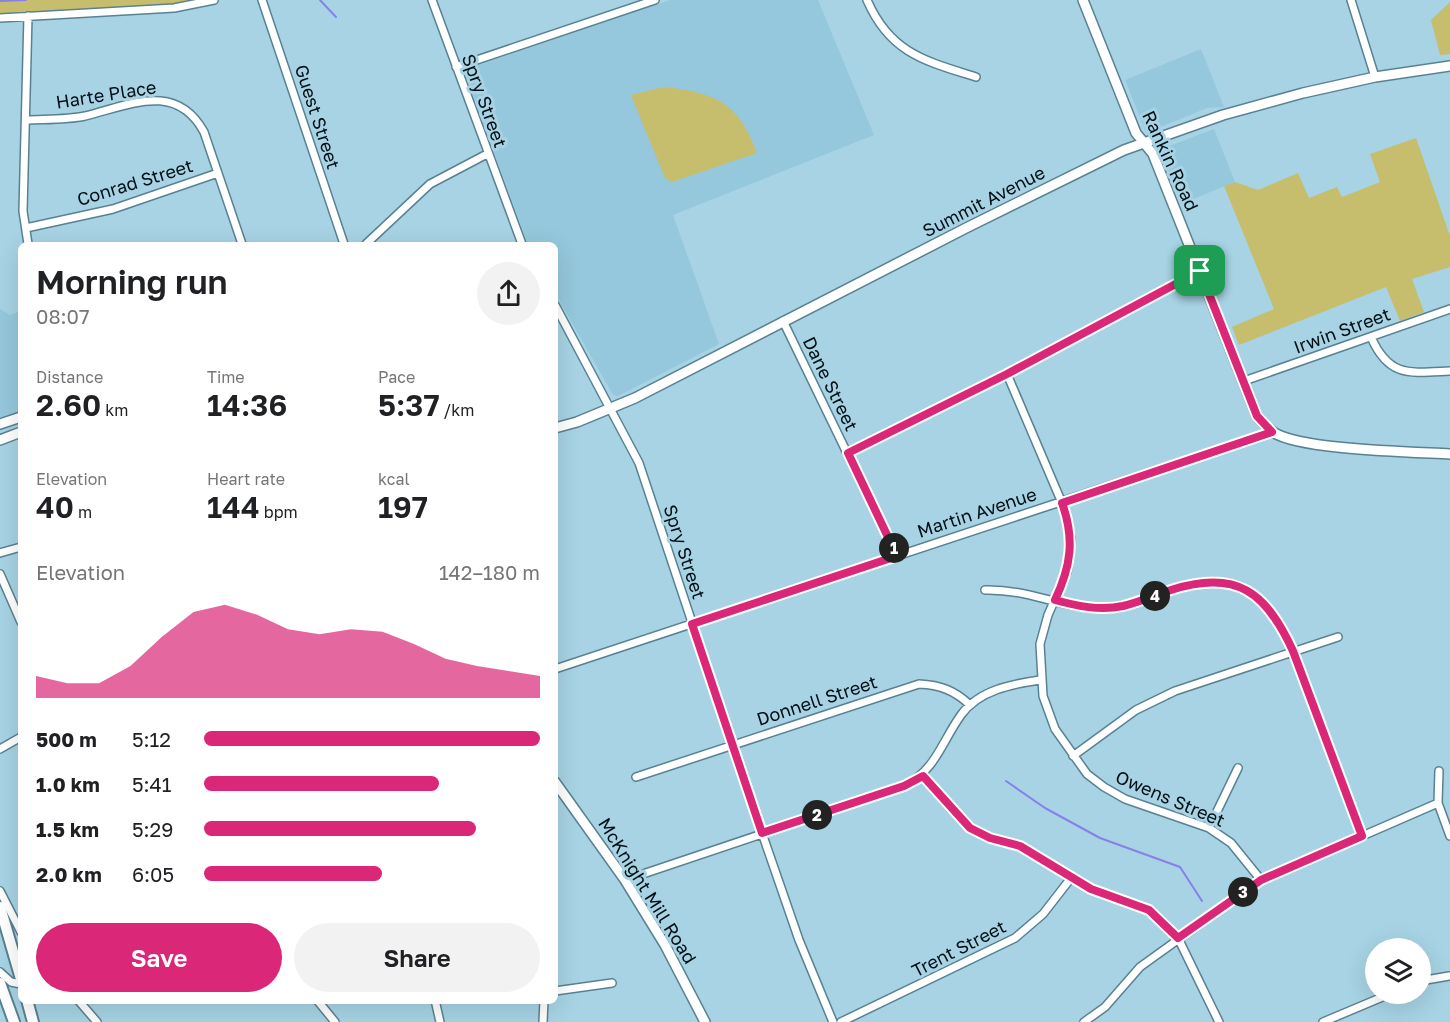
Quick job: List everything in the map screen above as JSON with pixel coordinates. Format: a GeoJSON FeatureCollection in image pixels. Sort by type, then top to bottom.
{"type":"FeatureCollection","features":[{"type":"Feature","properties":{"kind":"main road","name":"Rankin Road"},"geometry":{"type":"LineString","coordinates":[[1083,0],[1136,133],[1153,154],[1257,416],[1272,432]]}},
{"type":"Feature","properties":{"kind":"main road","name":"Summit Avenue"},"geometry":{"type":"LineString","coordinates":[[558,427],[612,409],[966,228],[1143,143],[1232,112],[1303,93],[1375,77],[1450,66]]}},
{"type":"Feature","properties":{"kind":"main road"},"geometry":{"type":"LineString","coordinates":[[0,424],[18,418]]}},
{"type":"Feature","properties":{"kind":"main road"},"geometry":{"type":"LineString","coordinates":[[1272,432],[1301,441],[1390,451],[1450,454]]}},
{"type":"Feature","properties":{"kind":"main road"},"geometry":{"type":"LineString","coordinates":[[0,440],[18,433]]}},
{"type":"Feature","properties":{"kind":"main road","name":"McKnight Mill Road"},"geometry":{"type":"LineString","coordinates":[[558,786],[625,880],[665,945],[705,1022]]}},
{"type":"Feature","properties":{"kind":"main road"},"geometry":{"type":"LineString","coordinates":[[0,907],[18,969]]}},
{"type":"Feature","properties":{"kind":"main road"},"geometry":{"type":"LineString","coordinates":[[0,983],[14,1022]]}},
{"type":"Feature","properties":{"kind":"main road"},"geometry":{"type":"LineString","coordinates":[[28,1004],[33,1022]]}},
{"type":"Feature","properties":{"kind":"street"},"geometry":{"type":"LineString","coordinates":[[0,18],[174,8],[214,0]]}},
{"type":"Feature","properties":{"kind":"street","name":"Guest Street"},"geometry":{"type":"LineString","coordinates":[[262,0],[343,242]]}},
{"type":"Feature","properties":{"kind":"street","name":"Spry Street"},"geometry":{"type":"LineString","coordinates":[[432,0],[521,242]]}},
{"type":"Feature","properties":{"kind":"street"},"geometry":{"type":"LineString","coordinates":[[456,68],[655,0]]}},
{"type":"Feature","properties":{"kind":"street"},"geometry":{"type":"LineString","coordinates":[[867,0],[874,16],[888,36],[904,50],[933,64],[976,77]]}},
{"type":"Feature","properties":{"kind":"street"},"geometry":{"type":"LineString","coordinates":[[1351,0],[1375,77]]}},
{"type":"Feature","properties":{"kind":"street"},"geometry":{"type":"LineString","coordinates":[[28,16],[23,211],[28,242]]}},
{"type":"Feature","properties":{"kind":"street","name":"Harte Place"},"geometry":{"type":"LineString","coordinates":[[26,120],[66,119],[146,101],[168,101],[187,109],[196,118],[241,242]]}},
{"type":"Feature","properties":{"kind":"street"},"geometry":{"type":"LineString","coordinates":[[368,242],[430,184],[487,154]]}},
{"type":"Feature","properties":{"kind":"street","name":"Conrad Street"},"geometry":{"type":"LineString","coordinates":[[26,228],[113,209],[218,173]]}},
{"type":"Feature","properties":{"kind":"street"},"geometry":{"type":"LineString","coordinates":[[848,453],[1007,374],[1200,271]]}},
{"type":"Feature","properties":{"kind":"street","name":"Irwin Street"},"geometry":{"type":"LineString","coordinates":[[1244,381],[1450,309]]}},
{"type":"Feature","properties":{"kind":"street","name":"Spry Street"},"geometry":{"type":"LineString","coordinates":[[558,310],[639,463],[762,833],[800,940],[833,1022]]}},
{"type":"Feature","properties":{"kind":"street","name":"Dane Street"},"geometry":{"type":"LineString","coordinates":[[783,321],[897,556]]}},
{"type":"Feature","properties":{"kind":"street"},"geometry":{"type":"LineString","coordinates":[[1371,337],[1378,354],[1395,368],[1407,373],[1450,371]]}},
{"type":"Feature","properties":{"kind":"street","name":"Owens Street"},"geometry":{"type":"LineString","coordinates":[[1007,374],[1069,523],[1071,555],[1067,572],[1040,644],[1040,680],[1043,696],[1055,729],[1087,774],[1125,799],[1209,828],[1231,843],[1261,880]]}},
{"type":"Feature","properties":{"kind":"street","name":"Martin Avenue"},"geometry":{"type":"LineString","coordinates":[[558,668],[1272,432]]}},
{"type":"Feature","properties":{"kind":"street"},"geometry":{"type":"LineString","coordinates":[[0,554],[18,548]]}},
{"type":"Feature","properties":{"kind":"street"},"geometry":{"type":"LineString","coordinates":[[0,574],[18,615]]}},
{"type":"Feature","properties":{"kind":"street"},"geometry":{"type":"LineString","coordinates":[[985,590],[1019,591],[1080,607],[1122,606],[1193,584],[1230,582],[1261,598],[1281,626],[1293,651],[1362,836]]}},
{"type":"Feature","properties":{"kind":"street"},"geometry":{"type":"LineString","coordinates":[[1073,756],[1155,700],[1338,637]]}},
{"type":"Feature","properties":{"kind":"street"},"geometry":{"type":"LineString","coordinates":[[625,880],[904,786],[923,776],[970,705],[992,691],[1012,684],[1040,680]]}},
{"type":"Feature","properties":{"kind":"street","name":"Donnell Street"},"geometry":{"type":"LineString","coordinates":[[636,777],[919,684],[937,685],[958,694],[970,705]]}},
{"type":"Feature","properties":{"kind":"street"},"geometry":{"type":"LineString","coordinates":[[0,749],[18,739]]}},
{"type":"Feature","properties":{"kind":"street"},"geometry":{"type":"LineString","coordinates":[[1209,828],[1238,768]]}},
{"type":"Feature","properties":{"kind":"street"},"geometry":{"type":"LineString","coordinates":[[1439,771],[1438,803],[1450,836]]}},
{"type":"Feature","properties":{"kind":"street"},"geometry":{"type":"LineString","coordinates":[[923,776],[970,828],[990,838],[1020,846],[1091,889],[1149,910],[1178,938],[1219,1022]]}},
{"type":"Feature","properties":{"kind":"street"},"geometry":{"type":"LineString","coordinates":[[1084,1022],[1105,1007],[1140,967],[1261,880],[1438,803]]}},
{"type":"Feature","properties":{"kind":"street","name":"Trent Street"},"geometry":{"type":"LineString","coordinates":[[841,1022],[998,949],[1043,914],[1071,878]]}},
{"type":"Feature","properties":{"kind":"street"},"geometry":{"type":"LineString","coordinates":[[0,891],[18,926]]}},
{"type":"Feature","properties":{"kind":"street"},"geometry":{"type":"LineString","coordinates":[[0,972],[11,982],[18,983]]}},
{"type":"Feature","properties":{"kind":"street"},"geometry":{"type":"LineString","coordinates":[[1431,979],[1449,976]]}},
{"type":"Feature","properties":{"kind":"street"},"geometry":{"type":"LineString","coordinates":[[558,991],[612,983]]}},
{"type":"Feature","properties":{"kind":"street"},"geometry":{"type":"LineString","coordinates":[[81,1004],[97,1022]]}},
{"type":"Feature","properties":{"kind":"street"},"geometry":{"type":"LineString","coordinates":[[320,1004],[335,1022]]}},
{"type":"Feature","properties":{"kind":"street"},"geometry":{"type":"LineString","coordinates":[[436,1004],[440,1022]]}},
{"type":"Feature","properties":{"kind":"street"},"geometry":{"type":"LineString","coordinates":[[543,1022],[544,1004]]}},
{"type":"Feature","properties":{"kind":"street"},"geometry":{"type":"LineString","coordinates":[[1323,1022],[1366,1004]]}},
{"type":"Feature","properties":{"kind":"shaded area"},"geometry":{"type":"Polygon","coordinates":[[[0,0],[197,0],[167,5],[0,14],[0,0]]]}},
{"type":"Feature","properties":{"kind":"shaded area"},"geometry":{"type":"Polygon","coordinates":[[[670,0],[818,0],[874,135],[673,215],[719,344],[618,396],[613,395],[558,298],[558,242],[527,242],[465,74],[467,69],[670,0]]]}},
{"type":"Feature","properties":{"kind":"shaded area"},"geometry":{"type":"Polygon","coordinates":[[[1450,2],[1450,54],[1440,55],[1431,20],[1450,2]]]}},
{"type":"Feature","properties":{"kind":"shaded area"},"geometry":{"type":"Polygon","coordinates":[[[1201,49],[1224,107],[1207,108],[1151,131],[1145,130],[1125,80],[1201,49]]]}},
{"type":"Feature","properties":{"kind":"shaded area"},"geometry":{"type":"Polygon","coordinates":[[[663,87],[697,92],[722,103],[742,122],[757,153],[672,182],[665,178],[631,95],[663,87]]]}},
{"type":"Feature","properties":{"kind":"shaded area"},"geometry":{"type":"Polygon","coordinates":[[[1214,129],[1235,182],[1181,204],[1162,157],[1164,148],[1214,129]]]}},
{"type":"Feature","properties":{"kind":"shaded area"},"geometry":{"type":"Polygon","coordinates":[[[1416,138],[1450,236],[1450,267],[1412,279],[1424,312],[1400,321],[1386,287],[1239,345],[1232,327],[1274,309],[1224,186],[1235,182],[1258,190],[1298,173],[1309,198],[1337,187],[1342,197],[1380,182],[1370,154],[1416,138]]]}},
{"type":"Feature","properties":{"kind":"shaded area"},"geometry":{"type":"Polygon","coordinates":[[[0,309],[10,315],[18,312],[18,412],[0,418],[0,309]]]}},
{"type":"Feature","properties":{"kind":"waterway"},"geometry":{"type":"LineString","coordinates":[[0,1],[26,0]]}},
{"type":"Feature","properties":{"kind":"waterway"},"geometry":{"type":"LineString","coordinates":[[320,0],[336,17]]}},
{"type":"Feature","properties":{"kind":"waterway"},"geometry":{"type":"LineString","coordinates":[[1006,781],[1045,808],[1100,838],[1180,867],[1202,901]]}},
{"type":"Feature","properties":{"kind":"route"},"geometry":{"type":"LineString","coordinates":[[1200,271],[1257,416],[1272,432],[1062,503],[1069,523],[1071,555],[1067,572],[1055,600],[1080,607],[1122,606],[1193,584],[1209,582],[1230,582],[1261,598],[1281,626],[1293,651],[1362,836],[1261,880],[1178,938],[1149,910],[1112,894],[1091,889],[1020,846],[990,838],[970,828],[954,813],[923,776],[904,786],[762,833],[692,624],[897,556],[848,453],[1007,374],[1200,271]]}}]}
